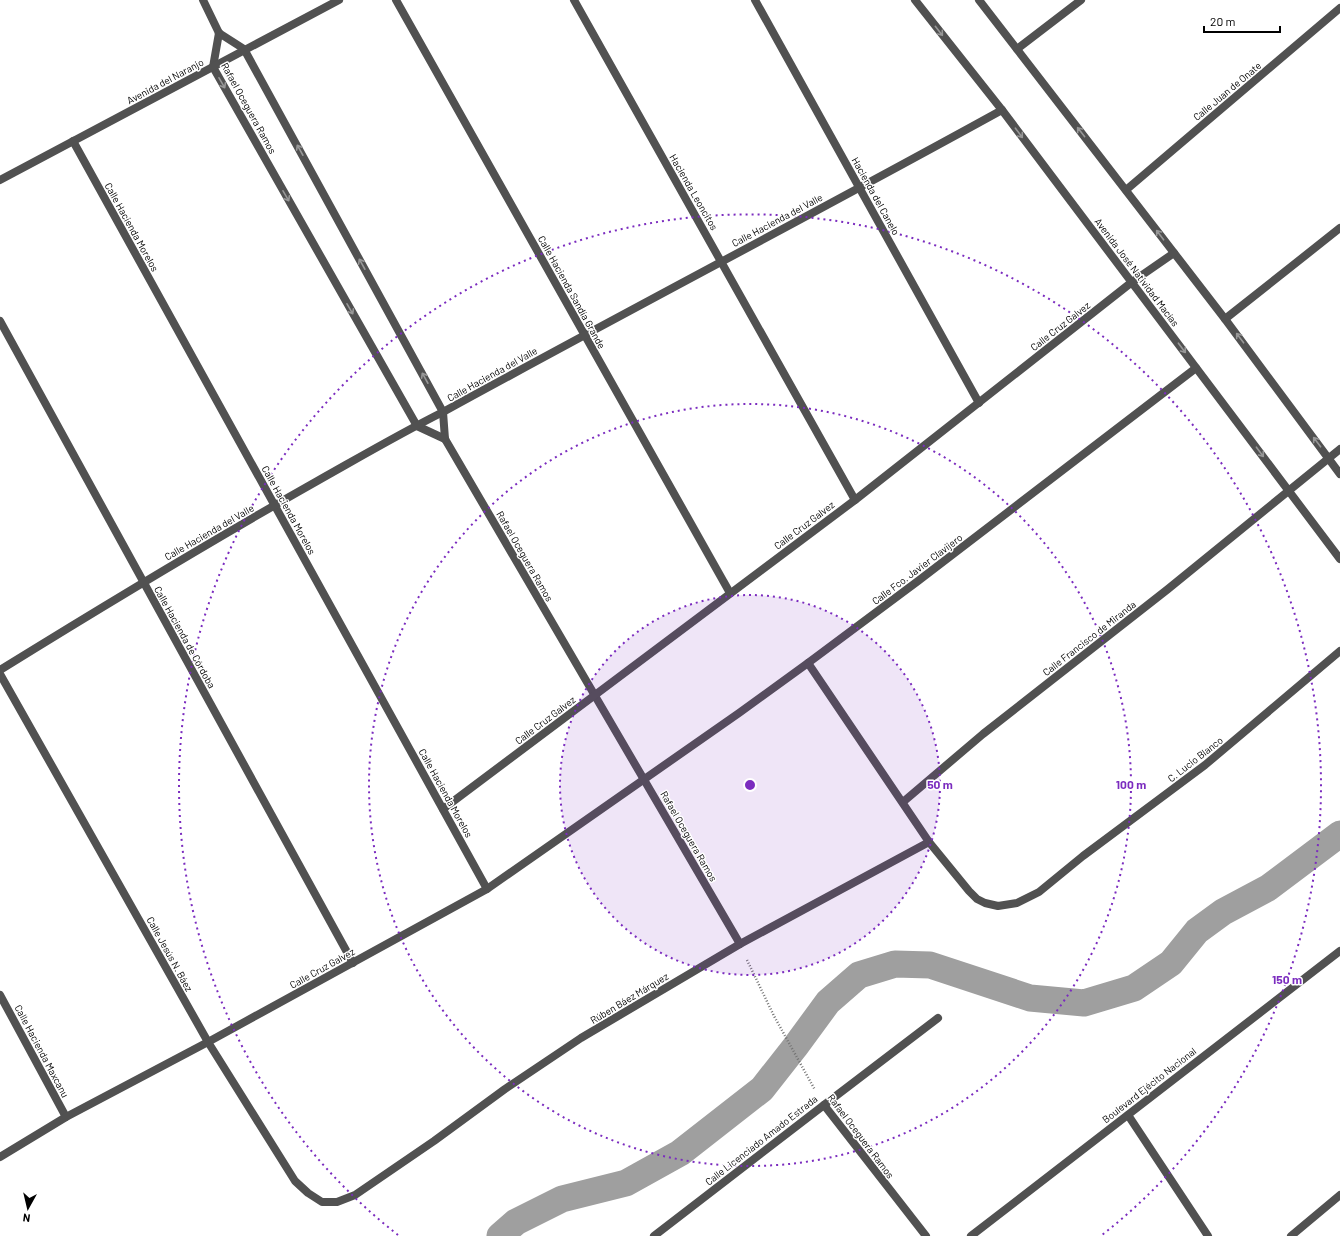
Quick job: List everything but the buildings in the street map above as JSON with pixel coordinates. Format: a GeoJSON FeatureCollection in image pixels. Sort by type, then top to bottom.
{"type":"FeatureCollection","features":[{"type":"Feature","properties":{"kind":"street"},"geometry":{"type":"LineString","coordinates":[[203,0],[219,33]]}},
{"type":"Feature","properties":{"kind":"street","name":"Avenida del Naranjo"},"geometry":{"type":"LineString","coordinates":[[0,180],[339,0]]}},
{"type":"Feature","properties":{"kind":"street","name":"Calle Hacienda Sandía Grande"},"geometry":{"type":"LineString","coordinates":[[396,0],[730,593]]}},
{"type":"Feature","properties":{"kind":"street","name":"Hacienda Leoncitos"},"geometry":{"type":"LineString","coordinates":[[574,0],[855,500]]}},
{"type":"Feature","properties":{"kind":"street","name":"Hacienda del Canelo"},"geometry":{"type":"LineString","coordinates":[[755,0],[979,403]]}},
{"type":"Feature","properties":{"kind":"street","name":"Avenida José Natividad Macías"},"geometry":{"type":"LineString","coordinates":[[915,0],[1002,110],[1340,559]]}},
{"type":"Feature","properties":{"kind":"street"},"geometry":{"type":"LineString","coordinates":[[979,0],[1174,252],[1340,474]]}},
{"type":"Feature","properties":{"kind":"street"},"geometry":{"type":"LineString","coordinates":[[1017,49],[1081,0]]}},
{"type":"Feature","properties":{"kind":"street","name":"Calle Juan de Onate"},"geometry":{"type":"LineString","coordinates":[[1126,190],[1340,8]]}},
{"type":"Feature","properties":{"kind":"street","name":"Rafael Oceguera Ramos"},"geometry":{"type":"LineString","coordinates":[[417,426],[213,67],[219,33],[244,50],[443,412],[445,439],[740,944]]}},
{"type":"Feature","properties":{"kind":"street","name":"Calle Hacienda del Valle"},"geometry":{"type":"LineString","coordinates":[[0,670],[143,582],[275,505],[417,426],[1002,110]]}},
{"type":"Feature","properties":{"kind":"street","name":"Calle Hacienda Morelos"},"geometry":{"type":"LineString","coordinates":[[73,141],[487,889]]}},
{"type":"Feature","properties":{"kind":"street"},"geometry":{"type":"LineString","coordinates":[[1225,319],[1340,228]]}},
{"type":"Feature","properties":{"kind":"street","name":"Calle Cruz Galvez"},"geometry":{"type":"LineString","coordinates":[[443,809],[855,500],[1132,282],[1174,252]]}},
{"type":"Feature","properties":{"kind":"street","name":"Calle Hacienda de Córdoba"},"geometry":{"type":"LineString","coordinates":[[0,321],[353,963]]}},
{"type":"Feature","properties":{"kind":"street","name":"Calle Fco. Javier Clavijero"},"geometry":{"type":"LineString","coordinates":[[644,779],[808,664],[1196,368]]}},
{"type":"Feature","properties":{"kind":"street"},"geometry":{"type":"LineString","coordinates":[[417,426],[445,439]]}},
{"type":"Feature","properties":{"kind":"street"},"geometry":{"type":"LineString","coordinates":[[1329,458],[1340,449]]}},
{"type":"Feature","properties":{"kind":"street","name":"Calle Francisco de Miranda"},"geometry":{"type":"LineString","coordinates":[[903,802],[983,734],[1168,589],[1329,458]]}},
{"type":"Feature","properties":{"kind":"street","name":"C. Lucio Blanco"},"geometry":{"type":"LineString","coordinates":[[808,664],[929,842],[969,892],[984,903],[998,906],[1017,903],[1039,892],[1083,856],[1205,765],[1340,651]]}},
{"type":"Feature","properties":{"kind":"street","name":"Calle Jesús N. Báez"},"geometry":{"type":"LineString","coordinates":[[0,674],[208,1042],[295,1181],[308,1193],[322,1202],[337,1202],[355,1195]]}},
{"type":"Feature","properties":{"kind":"street","name":"Calle Cruz Galvez"},"geometry":{"type":"LineString","coordinates":[[0,1157],[66,1117],[208,1042],[487,889],[644,779]]}},
{"type":"Feature","properties":{"kind":"street","name":"Rúben Báez Márquez"},"geometry":{"type":"LineString","coordinates":[[355,1195],[434,1141],[505,1089],[582,1038],[740,944],[929,842]]}},
{"type":"Feature","properties":{"kind":"street","name":"Boulevard Ejécito Nacional"},"geometry":{"type":"LineString","coordinates":[[971,1236],[1340,951]]}},
{"type":"Feature","properties":{"kind":"street","name":"Calle Hacienda Maxcanu"},"geometry":{"type":"LineString","coordinates":[[0,995],[66,1117]]}},
{"type":"Feature","properties":{"kind":"street","name":"Calle Licenciado Amado Estrada"},"geometry":{"type":"LineString","coordinates":[[654,1236],[938,1018]]}},
{"type":"Feature","properties":{"kind":"street","name":"Rafael Oceguera Ramos"},"geometry":{"type":"LineString","coordinates":[[824,1105],[926,1236]]}},
{"type":"Feature","properties":{"kind":"street"},"geometry":{"type":"LineString","coordinates":[[1128,1115],[1208,1236]]}},
{"type":"Feature","properties":{"kind":"street"},"geometry":{"type":"LineString","coordinates":[[1291,1236],[1340,1195]]}},
{"type":"Feature","properties":{"kind":"path","name":"Rafael Oceguera Ramos"},"geometry":{"type":"LineString","coordinates":[[740,944],[774,1016],[824,1105]]}},
{"type":"Feature","properties":{"kind":"waterway"},"geometry":{"type":"LineString","coordinates":[[500,1236],[516,1222],[562,1199],[626,1183],[680,1153],[762,1089],[828,1002],[859,975],[895,964],[930,965],[1030,998],[1084,1003],[1134,988],[1171,963],[1197,931],[1223,912],[1268,888],[1340,834]]}}]}
